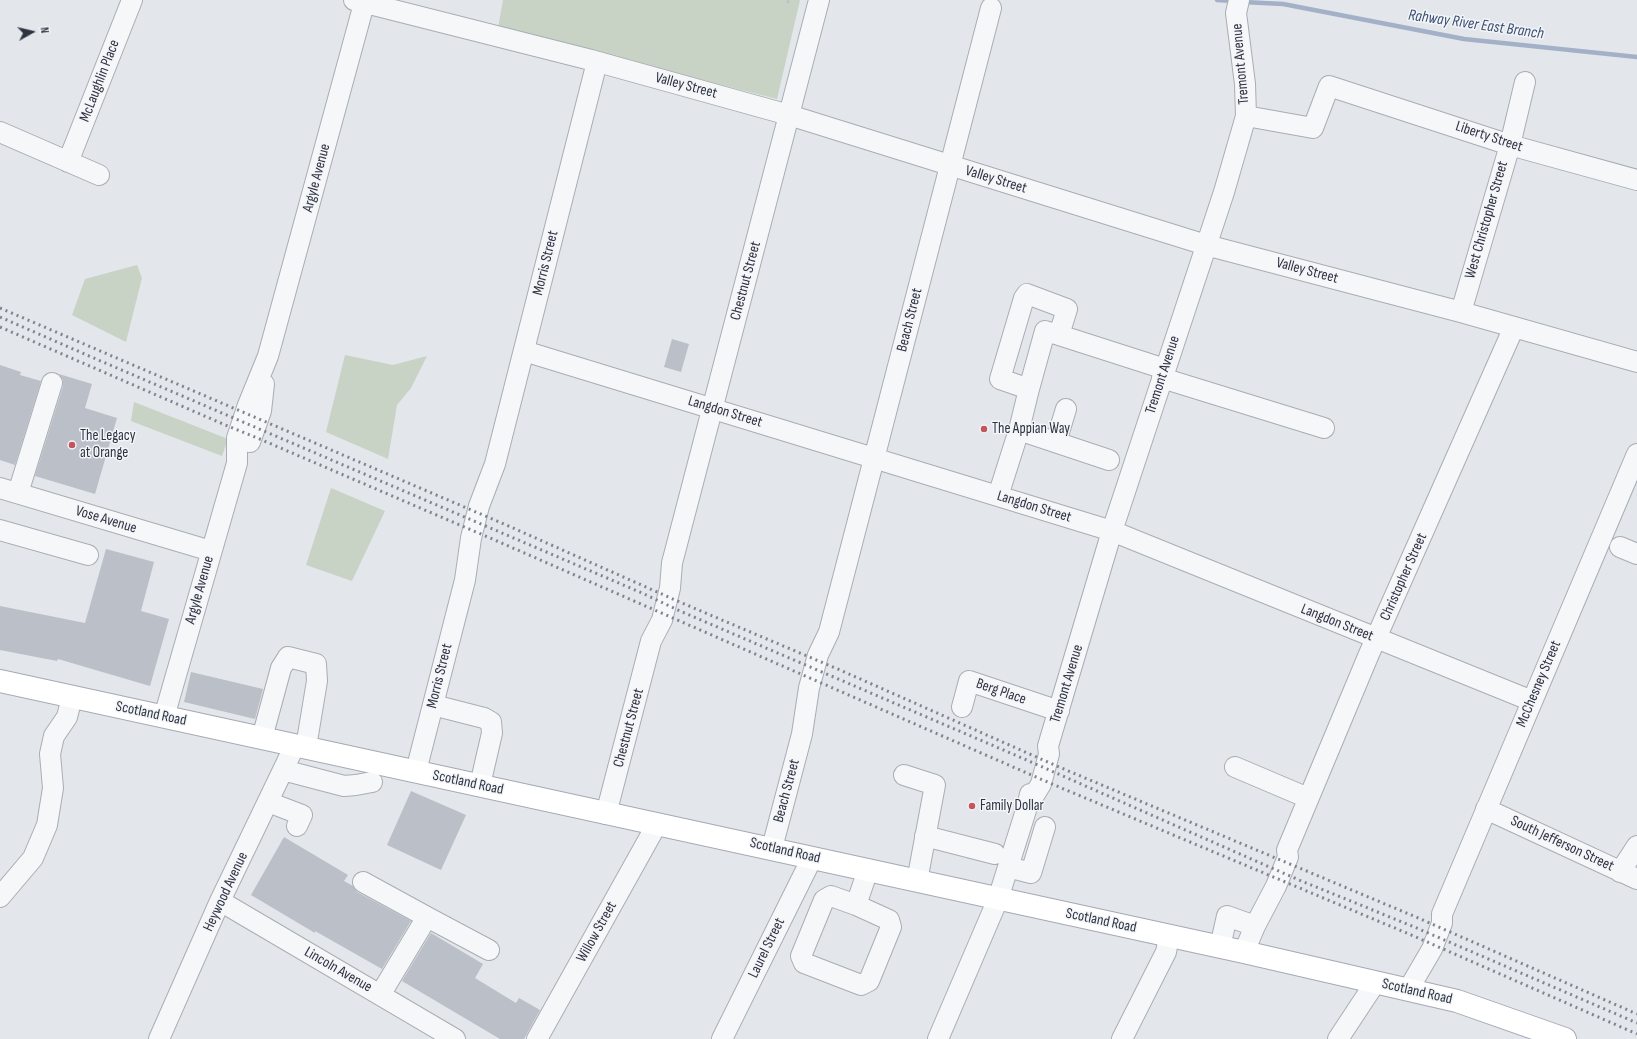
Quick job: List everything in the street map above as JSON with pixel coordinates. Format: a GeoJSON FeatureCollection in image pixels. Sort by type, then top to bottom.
{"type":"FeatureCollection","features":[{"type":"Feature","properties":{"kind":"main road","name":"Scotland Road"},"geometry":{"type":"LineString","coordinates":[[0,681],[300,746],[324,768],[374,772],[416,771],[606,814],[772,848],[1244,952],[1457,1001],[1562,1039]]}},
{"type":"Feature","properties":{"kind":"street","name":"McLaughlin Place"},"geometry":{"type":"LineString","coordinates":[[68,162],[132,0]]}},
{"type":"Feature","properties":{"kind":"street","name":"Chestnut Street"},"geometry":{"type":"LineString","coordinates":[[606,814],[651,641],[664,614],[670,588],[672,562],[819,0]]}},
{"type":"Feature","properties":{"kind":"street","name":"Valley Street"},"geometry":{"type":"LineString","coordinates":[[361,1],[597,62],[789,115],[1206,245],[1461,312],[1637,362]]}},
{"type":"Feature","properties":{"kind":"street","name":"Argyle Avenue"},"geometry":{"type":"LineString","coordinates":[[164,717],[237,462],[250,441],[261,411],[268,356],[361,1]]}},
{"type":"Feature","properties":{"kind":"street","name":"Tremont Avenue"},"geometry":{"type":"LineString","coordinates":[[938,1039],[998,899],[1002,860],[1040,784],[1049,754],[1048,746],[1112,531],[1224,192],[1246,116],[1245,84],[1238,6]]}},
{"type":"Feature","properties":{"kind":"street","name":"Beach Street"},"geometry":{"type":"LineString","coordinates":[[772,848],[802,734],[819,690],[828,658],[829,632],[991,8]]}},
{"type":"Feature","properties":{"kind":"street","name":"Morris Street"},"geometry":{"type":"LineString","coordinates":[[416,771],[465,580],[481,544],[491,509],[495,464],[597,62]]}},
{"type":"Feature","properties":{"kind":"street","name":"West Christopher Street"},"geometry":{"type":"LineString","coordinates":[[1461,312],[1510,144],[1524,82]]}},
{"type":"Feature","properties":{"kind":"street","name":"Liberty Street"},"geometry":{"type":"LineString","coordinates":[[1246,116],[1313,128],[1329,86],[1510,144],[1637,180]]}},
{"type":"Feature","properties":{"kind":"street"},"geometry":{"type":"LineString","coordinates":[[0,132],[99,176]]}},
{"type":"Feature","properties":{"kind":"street"},"geometry":{"type":"LineString","coordinates":[[1029,389],[1000,380],[1024,298],[1027,294],[1067,309],[1059,336]]}},
{"type":"Feature","properties":{"kind":"street","name":"Christopher Street"},"geometry":{"type":"LineString","coordinates":[[1244,952],[1255,926],[1276,886],[1288,857],[1287,850],[1308,798],[1376,639],[1514,327]]}},
{"type":"Feature","properties":{"kind":"street"},"geometry":{"type":"LineString","coordinates":[[998,496],[1019,430],[1045,331],[1163,374],[1324,428]]}},
{"type":"Feature","properties":{"kind":"street","name":"Langdon Street"},"geometry":{"type":"LineString","coordinates":[[524,351],[1112,531],[1532,701]]}},
{"type":"Feature","properties":{"kind":"street"},"geometry":{"type":"LineString","coordinates":[[9,491],[52,383]]}},
{"type":"Feature","properties":{"kind":"street"},"geometry":{"type":"LineString","coordinates":[[1056,442],[1066,409]]}},
{"type":"Feature","properties":{"kind":"street"},"geometry":{"type":"LineString","coordinates":[[1019,430],[1109,460]]}},
{"type":"Feature","properties":{"kind":"street","name":"McChesney Street"},"geometry":{"type":"LineString","coordinates":[[1408,990],[1432,949],[1442,923],[1442,914],[1486,809],[1532,701],[1632,479],[1637,454]]}},
{"type":"Feature","properties":{"kind":"street","name":"Vose Avenue"},"geometry":{"type":"LineString","coordinates":[[9,491],[211,552]]}},
{"type":"Feature","properties":{"kind":"street"},"geometry":{"type":"LineString","coordinates":[[0,530],[88,555]]}},
{"type":"Feature","properties":{"kind":"street","name":"Heywood Avenue"},"geometry":{"type":"LineString","coordinates":[[159,1039],[220,901],[283,770],[300,746],[317,681],[316,664],[288,657],[281,668],[262,738]]}},
{"type":"Feature","properties":{"kind":"street","name":"Berg Place"},"geometry":{"type":"LineString","coordinates":[[962,707],[969,681],[1059,712]]}},
{"type":"Feature","properties":{"kind":"street"},"geometry":{"type":"LineString","coordinates":[[0,897],[32,858],[47,825],[53,788],[50,754],[54,736],[67,717],[72,697]]}},
{"type":"Feature","properties":{"kind":"street"},"geometry":{"type":"LineString","coordinates":[[433,705],[484,718],[491,722],[492,733],[480,785]]}},
{"type":"Feature","properties":{"kind":"street"},"geometry":{"type":"LineString","coordinates":[[1236,767],[1308,798]]}},
{"type":"Feature","properties":{"kind":"street"},"geometry":{"type":"LineString","coordinates":[[283,770],[324,768],[344,786],[356,786],[374,772]]}},
{"type":"Feature","properties":{"kind":"street"},"geometry":{"type":"LineString","coordinates":[[904,775],[935,785],[917,881]]}},
{"type":"Feature","properties":{"kind":"street"},"geometry":{"type":"LineString","coordinates":[[268,802],[302,815],[297,826]]}},
{"type":"Feature","properties":{"kind":"street","name":"South Jefferson Street"},"geometry":{"type":"LineString","coordinates":[[1486,809],[1629,876]]}},
{"type":"Feature","properties":{"kind":"street","name":"Willow Street"},"geometry":{"type":"LineString","coordinates":[[537,1039],[656,824]]}},
{"type":"Feature","properties":{"kind":"street"},"geometry":{"type":"LineString","coordinates":[[925,836],[1002,860],[1031,873],[1045,827]]}},
{"type":"Feature","properties":{"kind":"street"},"geometry":{"type":"LineString","coordinates":[[1629,876],[1637,846]]}},
{"type":"Feature","properties":{"kind":"street","name":"Laurel Street"},"geometry":{"type":"LineString","coordinates":[[722,1039],[812,858]]}},
{"type":"Feature","properties":{"kind":"street"},"geometry":{"type":"LineString","coordinates":[[856,905],[868,870]]}},
{"type":"Feature","properties":{"kind":"street"},"geometry":{"type":"LineString","coordinates":[[363,882],[489,950]]}},
{"type":"Feature","properties":{"kind":"street"},"geometry":{"type":"LineString","coordinates":[[831,896],[856,905],[888,920],[891,927],[869,980],[861,985],[804,963],[801,956],[824,900],[831,896]]}},
{"type":"Feature","properties":{"kind":"street","name":"Lincoln Avenue"},"geometry":{"type":"LineString","coordinates":[[220,901],[455,1039]]}},
{"type":"Feature","properties":{"kind":"street"},"geometry":{"type":"LineString","coordinates":[[1220,947],[1227,916],[1255,926]]}},
{"type":"Feature","properties":{"kind":"street"},"geometry":{"type":"LineString","coordinates":[[380,995],[426,917]]}},
{"type":"Feature","properties":{"kind":"street"},"geometry":{"type":"LineString","coordinates":[[1122,1039],[1166,952],[1169,936]]}},
{"type":"Feature","properties":{"kind":"street"},"geometry":{"type":"LineString","coordinates":[[1338,1039],[1375,983]]}},
{"type":"Feature","properties":{"kind":"path"},"geometry":{"type":"LineString","coordinates":[[787,4],[789,0]]}},
{"type":"Feature","properties":{"kind":"green space"},"geometry":{"type":"Polygon","coordinates":[[[503,0],[800,0],[777,99],[498,28],[503,0]]]}},
{"type":"Feature","properties":{"kind":"green space"},"geometry":{"type":"Polygon","coordinates":[[[137,265],[142,278],[126,342],[72,315],[85,279],[137,265]]]}},
{"type":"Feature","properties":{"kind":"green space"},"geometry":{"type":"Polygon","coordinates":[[[345,355],[393,365],[427,356],[411,388],[397,405],[388,459],[326,432],[345,355]]]}},
{"type":"Feature","properties":{"kind":"green space"},"geometry":{"type":"Polygon","coordinates":[[[134,402],[228,439],[222,456],[131,421],[134,402]]]}},
{"type":"Feature","properties":{"kind":"green space"},"geometry":{"type":"Polygon","coordinates":[[[331,488],[385,511],[352,581],[306,565],[331,488]]]}},
{"type":"Feature","properties":{"kind":"building"},"geometry":{"type":"Polygon","coordinates":[[[672,339],[689,344],[681,372],[664,367],[672,339]]]}},
{"type":"Feature","properties":{"kind":"building"},"geometry":{"type":"Polygon","coordinates":[[[0,365],[21,372],[20,375],[41,381],[15,465],[0,460],[0,365]]]}},
{"type":"Feature","properties":{"kind":"building","name":"The Legacy at Orange"},"geometry":{"type":"Polygon","coordinates":[[[59,374],[92,384],[85,408],[117,418],[95,494],[35,476],[63,386],[63,380],[59,374]]]}},
{"type":"Feature","properties":{"kind":"building"},"geometry":{"type":"Polygon","coordinates":[[[106,549],[154,562],[141,611],[169,619],[150,686],[58,659],[57,661],[0,650],[0,606],[85,623],[106,549]]]}},
{"type":"Feature","properties":{"kind":"building"},"geometry":{"type":"Polygon","coordinates":[[[191,672],[263,689],[255,719],[184,702],[191,672]]]}},
{"type":"Feature","properties":{"kind":"building"},"geometry":{"type":"Polygon","coordinates":[[[411,791],[466,815],[441,870],[387,845],[411,791]]]}},
{"type":"Feature","properties":{"kind":"building"},"geometry":{"type":"Polygon","coordinates":[[[284,837],[348,875],[344,881],[353,886],[357,892],[411,921],[382,969],[315,931],[315,933],[251,895],[284,837]]]}},
{"type":"Feature","properties":{"kind":"building"},"geometry":{"type":"Polygon","coordinates":[[[431,933],[483,964],[475,978],[516,1003],[519,998],[540,1010],[524,1039],[500,1039],[402,981],[431,933]]]}},
{"type":"Feature","properties":{"kind":"waterway","name":"Rahway River East Branch"},"geometry":{"type":"LineString","coordinates":[[1217,0],[1234,1]]}},
{"type":"Feature","properties":{"kind":"waterway","name":"Rahway River East Branch"},"geometry":{"type":"LineString","coordinates":[[1243,2],[1283,4],[1464,39],[1637,57]]}},
{"type":"Feature","properties":{"kind":"railway"},"geometry":{"type":"LineString","coordinates":[[0,308],[504,524],[1059,767],[1416,917],[1637,1014]]}},
{"type":"Feature","properties":{"kind":"railway"},"geometry":{"type":"LineString","coordinates":[[0,317],[642,593],[680,611],[1022,758],[1299,880],[1412,926],[1637,1023]]}},
{"type":"Feature","properties":{"kind":"railway"},"geometry":{"type":"LineString","coordinates":[[0,327],[497,541],[1052,784],[1409,934],[1637,1034]]}},
{"type":"Feature","properties":{"kind":"place","name":"The Appian Way"},"geometry":{"type":"Point","coordinates":[984,429]}},
{"type":"Feature","properties":{"kind":"place","name":"The Legacy at Orange"},"geometry":{"type":"Point","coordinates":[72,445]}},
{"type":"Feature","properties":{"kind":"place","name":"Family Dollar"},"geometry":{"type":"Point","coordinates":[972,806]}}]}
